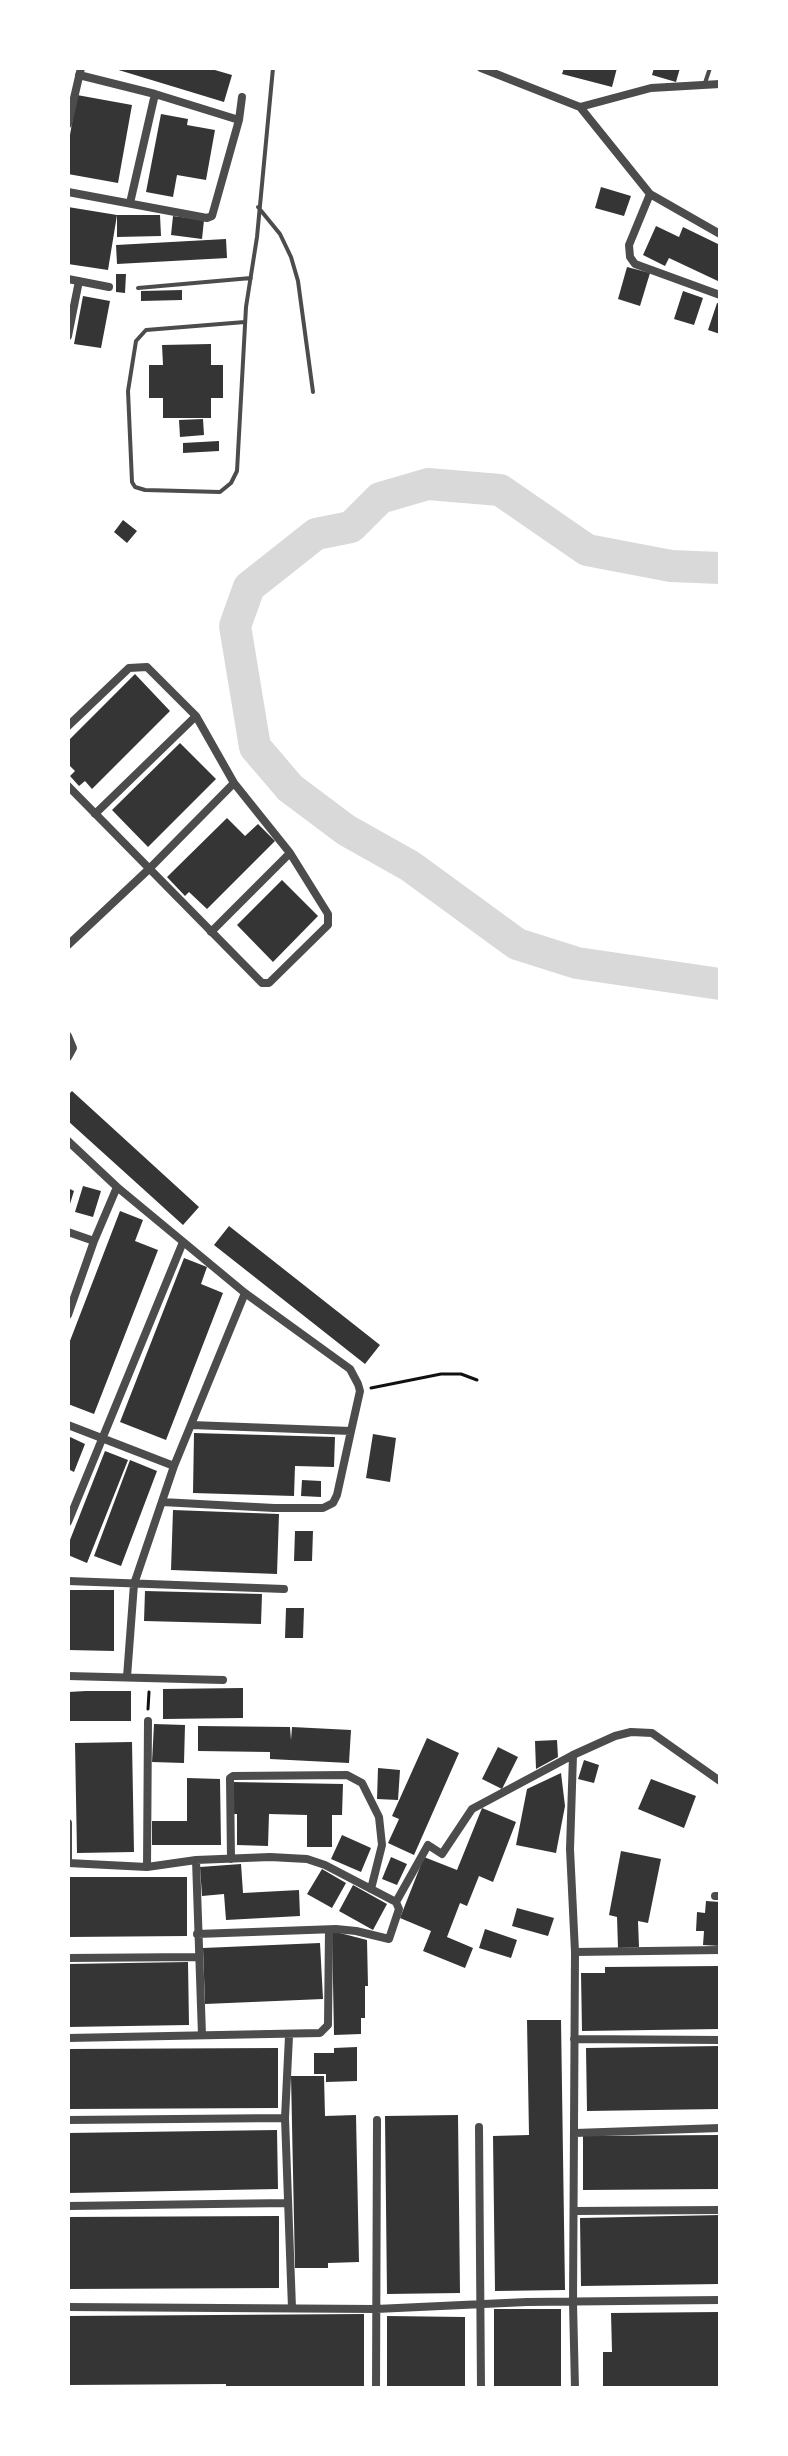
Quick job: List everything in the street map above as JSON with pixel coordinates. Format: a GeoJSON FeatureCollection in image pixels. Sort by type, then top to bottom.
{"type":"FeatureCollection","features":[{"type":"Feature","properties":{"kind":"street"},"geometry":{"type":"LineString","coordinates":[[481,68],[580,107],[650,194],[720,234]]}},
{"type":"Feature","properties":{"kind":"street"},"geometry":{"type":"LineString","coordinates":[[68,124],[70,103],[80,71],[239,120]]}},
{"type":"Feature","properties":{"kind":"street"},"geometry":{"type":"LineString","coordinates":[[580,107],[651,88],[720,84]]}},
{"type":"Feature","properties":{"kind":"street"},"geometry":{"type":"LineString","coordinates":[[130,203],[155,94]]}},
{"type":"Feature","properties":{"kind":"street"},"geometry":{"type":"LineString","coordinates":[[68,192],[207,218],[212,216],[239,120],[242,97]]}},
{"type":"Feature","properties":{"kind":"street"},"geometry":{"type":"LineString","coordinates":[[650,194],[629,245],[630,257],[635,264],[720,295]]}},
{"type":"Feature","properties":{"kind":"street"},"geometry":{"type":"LineString","coordinates":[[68,279],[109,287]]}},
{"type":"Feature","properties":{"kind":"street"},"geometry":{"type":"LineString","coordinates":[[68,336],[79,281]]}},
{"type":"Feature","properties":{"kind":"street"},"geometry":{"type":"LineString","coordinates":[[68,726],[129,668],[147,667],[196,716],[234,783],[290,853],[329,919],[328,925],[269,983],[262,983],[68,786]]}},
{"type":"Feature","properties":{"kind":"street"},"geometry":{"type":"LineString","coordinates":[[95,814],[196,716]]}},
{"type":"Feature","properties":{"kind":"street"},"geometry":{"type":"LineString","coordinates":[[68,945],[234,783]]}},
{"type":"Feature","properties":{"kind":"street"},"geometry":{"type":"LineString","coordinates":[[211,932],[290,853]]}},
{"type":"Feature","properties":{"kind":"street"},"geometry":{"type":"LineString","coordinates":[[68,1036],[73,1048],[68,1057]]}},
{"type":"Feature","properties":{"kind":"street"},"geometry":{"type":"LineString","coordinates":[[68,1141],[117,1187],[245,1293],[350,1369],[360,1391],[333,1503],[323,1508],[274,1508],[162,1502]]}},
{"type":"Feature","properties":{"kind":"street"},"geometry":{"type":"LineString","coordinates":[[68,1315],[117,1187]]}},
{"type":"Feature","properties":{"kind":"street"},"geometry":{"type":"LineString","coordinates":[[68,1232],[94,1241]]}},
{"type":"Feature","properties":{"kind":"street"},"geometry":{"type":"LineString","coordinates":[[68,1522],[183,1242]]}},
{"type":"Feature","properties":{"kind":"street"},"geometry":{"type":"LineString","coordinates":[[127,1677],[134,1584],[174,1466],[245,1293]]}},
{"type":"Feature","properties":{"kind":"street"},"geometry":{"type":"LineString","coordinates":[[68,1425],[174,1466]]}},
{"type":"Feature","properties":{"kind":"street"},"geometry":{"type":"LineString","coordinates":[[191,1425],[351,1431]]}},
{"type":"Feature","properties":{"kind":"street"},"geometry":{"type":"LineString","coordinates":[[68,1581],[284,1589]]}},
{"type":"Feature","properties":{"kind":"street"},"geometry":{"type":"LineString","coordinates":[[68,1676],[223,1680]]}},
{"type":"Feature","properties":{"kind":"street"},"geometry":{"type":"LineString","coordinates":[[147,1867],[148,1721]]}},
{"type":"Feature","properties":{"kind":"street"},"geometry":{"type":"LineString","coordinates":[[396,1902],[428,1845],[442,1854],[472,1809],[615,1736],[631,1732],[652,1733],[720,1781]]}},
{"type":"Feature","properties":{"kind":"street"},"geometry":{"type":"LineString","coordinates":[[573,1755],[570,1849],[575,1952],[575,2388]]}},
{"type":"Feature","properties":{"kind":"street"},"geometry":{"type":"LineString","coordinates":[[231,1859],[229,1780],[233,1776],[347,1775],[362,1783],[379,1817],[382,1845],[371,1889]]}},
{"type":"Feature","properties":{"kind":"street"},"geometry":{"type":"LineString","coordinates":[[68,1823],[68,1863],[147,1867],[196,1860],[307,1859],[325,1865],[396,1902],[399,1909],[389,1939],[356,1931],[329,1930],[197,1934]]}},
{"type":"Feature","properties":{"kind":"street"},"geometry":{"type":"LineString","coordinates":[[196,1860],[202,2035]]}},
{"type":"Feature","properties":{"kind":"street"},"geometry":{"type":"LineString","coordinates":[[68,2038],[320,2033],[328,2025],[329,1930]]}},
{"type":"Feature","properties":{"kind":"street"},"geometry":{"type":"LineString","coordinates":[[575,1952],[720,1950]]}},
{"type":"Feature","properties":{"kind":"street"},"geometry":{"type":"LineString","coordinates":[[68,1958],[198,1957]]}},
{"type":"Feature","properties":{"kind":"street"},"geometry":{"type":"LineString","coordinates":[[289,2036],[285,2118],[292,2308]]}},
{"type":"Feature","properties":{"kind":"street"},"geometry":{"type":"LineString","coordinates":[[574,2039],[720,2040]]}},
{"type":"Feature","properties":{"kind":"street"},"geometry":{"type":"LineString","coordinates":[[68,2120],[285,2118]]}},
{"type":"Feature","properties":{"kind":"street"},"geometry":{"type":"LineString","coordinates":[[376,2388],[377,2120]]}},
{"type":"Feature","properties":{"kind":"street"},"geometry":{"type":"LineString","coordinates":[[479,2127],[481,2388]]}},
{"type":"Feature","properties":{"kind":"street"},"geometry":{"type":"LineString","coordinates":[[575,2133],[720,2128]]}},
{"type":"Feature","properties":{"kind":"street"},"geometry":{"type":"LineString","coordinates":[[68,2206],[287,2203]]}},
{"type":"Feature","properties":{"kind":"street"},"geometry":{"type":"LineString","coordinates":[[575,2211],[720,2210]]}},
{"type":"Feature","properties":{"kind":"street"},"geometry":{"type":"LineString","coordinates":[[68,2307],[376,2309],[527,2302],[720,2300]]}},
{"type":"Feature","properties":{"kind":"lane"},"geometry":{"type":"LineString","coordinates":[[245,322],[146,330],[136,341],[128,391],[132,482],[135,487],[145,490],[220,492],[235,478],[245,322],[273,68]]}},
{"type":"Feature","properties":{"kind":"lane"},"geometry":{"type":"LineString","coordinates":[[705,83],[710,68]]}},
{"type":"Feature","properties":{"kind":"lane"},"geometry":{"type":"LineString","coordinates":[[258,207],[280,234],[295,269],[313,392]]}},
{"type":"Feature","properties":{"kind":"lane"},"geometry":{"type":"LineString","coordinates":[[138,288],[251,278]]}},
{"type":"Feature","properties":{"kind":"path"},"geometry":{"type":"LineString","coordinates":[[360,1391],[441,1374],[461,1374],[477,1380]]}},
{"type":"Feature","properties":{"kind":"path"},"geometry":{"type":"LineString","coordinates":[[148,1721],[149,1677]]}},
{"type":"Feature","properties":{"kind":"building"},"geometry":{"type":"Polygon","coordinates":[[[112,68],[208,68],[232,75],[224,102],[112,68]]]}},
{"type":"Feature","properties":{"kind":"building"},"geometry":{"type":"Polygon","coordinates":[[[564,68],[617,68],[612,87],[562,74],[564,68]]]}},
{"type":"Feature","properties":{"kind":"building"},"geometry":{"type":"Polygon","coordinates":[[[654,68],[680,68],[676,82],[652,75],[654,68]]]}},
{"type":"Feature","properties":{"kind":"building"},"geometry":{"type":"Polygon","coordinates":[[[77,95],[132,105],[118,183],[68,174],[68,146],[77,95]]]}},
{"type":"Feature","properties":{"kind":"building"},"geometry":{"type":"Polygon","coordinates":[[[161,114],[188,119],[187,125],[215,130],[206,180],[177,175],[173,197],[146,192],[161,114]]]}},
{"type":"Feature","properties":{"kind":"building"},"geometry":{"type":"Polygon","coordinates":[[[601,187],[631,196],[624,216],[595,208],[601,187]]]}},
{"type":"Feature","properties":{"kind":"building"},"geometry":{"type":"Polygon","coordinates":[[[68,207],[117,215],[108,270],[68,264],[68,207]]]}},
{"type":"Feature","properties":{"kind":"building"},"geometry":{"type":"Polygon","coordinates":[[[117,215],[160,215],[161,236],[117,237],[117,215]]]}},
{"type":"Feature","properties":{"kind":"building"},"geometry":{"type":"Polygon","coordinates":[[[173,216],[204,220],[202,239],[171,235],[173,216]]]}},
{"type":"Feature","properties":{"kind":"building"},"geometry":{"type":"Polygon","coordinates":[[[656,226],[679,237],[683,227],[720,245],[720,282],[669,258],[665,266],[643,255],[656,226]]]}},
{"type":"Feature","properties":{"kind":"building"},"geometry":{"type":"Polygon","coordinates":[[[226,239],[227,258],[117,264],[116,245],[226,239]]]}},
{"type":"Feature","properties":{"kind":"building"},"geometry":{"type":"Polygon","coordinates":[[[627,267],[650,273],[640,306],[618,299],[627,267]]]}},
{"type":"Feature","properties":{"kind":"building"},"geometry":{"type":"Polygon","coordinates":[[[116,274],[126,274],[125,293],[116,292],[116,274]]]}},
{"type":"Feature","properties":{"kind":"building"},"geometry":{"type":"Polygon","coordinates":[[[182,290],[182,300],[141,301],[141,291],[182,290]]]}},
{"type":"Feature","properties":{"kind":"building"},"geometry":{"type":"Polygon","coordinates":[[[683,291],[703,298],[694,325],[674,319],[683,291]]]}},
{"type":"Feature","properties":{"kind":"building"},"geometry":{"type":"Polygon","coordinates":[[[83,296],[110,301],[101,348],[74,344],[83,296]]]}},
{"type":"Feature","properties":{"kind":"building"},"geometry":{"type":"Polygon","coordinates":[[[717,303],[720,304],[720,334],[708,330],[717,303]]]}},
{"type":"Feature","properties":{"kind":"building"},"geometry":{"type":"Polygon","coordinates":[[[211,344],[211,365],[223,365],[223,398],[211,398],[211,418],[163,418],[163,398],[149,398],[149,365],[163,365],[162,345],[211,344]]]}},
{"type":"Feature","properties":{"kind":"building"},"geometry":{"type":"Polygon","coordinates":[[[203,419],[204,435],[180,437],[179,420],[203,419]]]}},
{"type":"Feature","properties":{"kind":"building"},"geometry":{"type":"Polygon","coordinates":[[[219,441],[219,451],[183,453],[183,443],[219,441]]]}},
{"type":"Feature","properties":{"kind":"building"},"geometry":{"type":"Polygon","coordinates":[[[123,520],[137,531],[127,543],[114,532],[123,520]]]}},
{"type":"Feature","properties":{"kind":"building"},"geometry":{"type":"Polygon","coordinates":[[[135,674],[170,711],[92,789],[85,781],[79,786],[70,776],[75,771],[68,764],[68,741],[135,674]]]}},
{"type":"Feature","properties":{"kind":"building"},"geometry":{"type":"Polygon","coordinates":[[[180,743],[216,779],[148,847],[112,810],[180,743]]]}},
{"type":"Feature","properties":{"kind":"building"},"geometry":{"type":"Polygon","coordinates":[[[227,818],[245,836],[258,824],[275,841],[207,909],[189,892],[185,896],[167,877],[227,818]]]}},
{"type":"Feature","properties":{"kind":"building"},"geometry":{"type":"Polygon","coordinates":[[[282,880],[318,916],[273,962],[237,925],[282,880]]]}},
{"type":"Feature","properties":{"kind":"building"},"geometry":{"type":"Polygon","coordinates":[[[72,1091],[199,1207],[183,1225],[68,1121],[68,1095],[72,1091]]]}},
{"type":"Feature","properties":{"kind":"building"},"geometry":{"type":"Polygon","coordinates":[[[83,1186],[101,1191],[93,1217],[75,1212],[83,1186]]]}},
{"type":"Feature","properties":{"kind":"building"},"geometry":{"type":"Polygon","coordinates":[[[68,1188],[74,1191],[69,1207],[68,1207],[68,1188]]]}},
{"type":"Feature","properties":{"kind":"building"},"geometry":{"type":"Polygon","coordinates":[[[120,1211],[143,1220],[135,1241],[158,1250],[94,1414],[68,1404],[68,1346],[120,1211]]]}},
{"type":"Feature","properties":{"kind":"building"},"geometry":{"type":"Polygon","coordinates":[[[229,1226],[380,1345],[365,1364],[214,1245],[229,1226]]]}},
{"type":"Feature","properties":{"kind":"building"},"geometry":{"type":"Polygon","coordinates":[[[184,1258],[207,1267],[201,1284],[223,1293],[166,1440],[120,1422],[184,1258]]]}},
{"type":"Feature","properties":{"kind":"building"},"geometry":{"type":"Polygon","coordinates":[[[194,1433],[335,1437],[334,1467],[295,1466],[294,1496],[193,1493],[194,1433]]]}},
{"type":"Feature","properties":{"kind":"building"},"geometry":{"type":"Polygon","coordinates":[[[373,1434],[396,1438],[390,1482],[366,1478],[373,1434]]]}},
{"type":"Feature","properties":{"kind":"building"},"geometry":{"type":"Polygon","coordinates":[[[68,1436],[85,1444],[74,1472],[68,1469],[68,1436]]]}},
{"type":"Feature","properties":{"kind":"building"},"geometry":{"type":"Polygon","coordinates":[[[105,1451],[128,1460],[87,1563],[68,1555],[68,1545],[105,1451]]]}},
{"type":"Feature","properties":{"kind":"building"},"geometry":{"type":"Polygon","coordinates":[[[130,1460],[157,1471],[121,1566],[94,1556],[130,1460]]]}},
{"type":"Feature","properties":{"kind":"building"},"geometry":{"type":"Polygon","coordinates":[[[302,1480],[321,1481],[321,1497],[301,1496],[302,1480]]]}},
{"type":"Feature","properties":{"kind":"building"},"geometry":{"type":"Polygon","coordinates":[[[173,1510],[279,1514],[277,1574],[171,1570],[173,1510]]]}},
{"type":"Feature","properties":{"kind":"building"},"geometry":{"type":"Polygon","coordinates":[[[295,1531],[313,1531],[312,1561],[294,1561],[295,1531]]]}},
{"type":"Feature","properties":{"kind":"building"},"geometry":{"type":"Polygon","coordinates":[[[68,1590],[114,1590],[114,1651],[68,1650],[68,1590]]]}},
{"type":"Feature","properties":{"kind":"building"},"geometry":{"type":"Polygon","coordinates":[[[145,1591],[262,1594],[261,1624],[144,1621],[145,1591]]]}},
{"type":"Feature","properties":{"kind":"building"},"geometry":{"type":"Polygon","coordinates":[[[286,1608],[304,1608],[303,1638],[285,1638],[286,1608]]]}},
{"type":"Feature","properties":{"kind":"building"},"geometry":{"type":"Polygon","coordinates":[[[243,1688],[243,1718],[163,1719],[163,1689],[243,1688]]]}},
{"type":"Feature","properties":{"kind":"building"},"geometry":{"type":"Polygon","coordinates":[[[131,1691],[131,1721],[68,1721],[68,1692],[131,1691]]]}},
{"type":"Feature","properties":{"kind":"building"},"geometry":{"type":"Polygon","coordinates":[[[154,1724],[185,1725],[184,1763],[152,1762],[154,1724]]]}},
{"type":"Feature","properties":{"kind":"building"},"geometry":{"type":"Polygon","coordinates":[[[198,1726],[290,1727],[291,1740],[292,1727],[351,1730],[349,1763],[270,1759],[270,1752],[198,1751],[198,1726]]]}},
{"type":"Feature","properties":{"kind":"building"},"geometry":{"type":"Polygon","coordinates":[[[427,1738],[459,1753],[414,1855],[388,1843],[399,1819],[392,1816],[427,1738]]]}},
{"type":"Feature","properties":{"kind":"building"},"geometry":{"type":"Polygon","coordinates":[[[557,1740],[558,1757],[536,1769],[535,1741],[557,1740]]]}},
{"type":"Feature","properties":{"kind":"building"},"geometry":{"type":"Polygon","coordinates":[[[132,1742],[134,1852],[77,1853],[75,1743],[132,1742]]]}},
{"type":"Feature","properties":{"kind":"building"},"geometry":{"type":"Polygon","coordinates":[[[498,1747],[518,1757],[502,1789],[482,1779],[498,1747]]]}},
{"type":"Feature","properties":{"kind":"building"},"geometry":{"type":"Polygon","coordinates":[[[584,1760],[599,1765],[594,1783],[578,1779],[584,1760]]]}},
{"type":"Feature","properties":{"kind":"building"},"geometry":{"type":"Polygon","coordinates":[[[378,1768],[400,1770],[398,1800],[377,1799],[378,1768]]]}},
{"type":"Feature","properties":{"kind":"building"},"geometry":{"type":"Polygon","coordinates":[[[561,1773],[565,1806],[556,1853],[516,1845],[527,1789],[561,1773]]]}},
{"type":"Feature","properties":{"kind":"building"},"geometry":{"type":"Polygon","coordinates":[[[187,1778],[220,1779],[221,1845],[152,1845],[152,1821],[187,1821],[187,1778]]]}},
{"type":"Feature","properties":{"kind":"building"},"geometry":{"type":"Polygon","coordinates":[[[651,1779],[696,1796],[684,1828],[638,1809],[651,1779]]]}},
{"type":"Feature","properties":{"kind":"building"},"geometry":{"type":"Polygon","coordinates":[[[232,1782],[343,1784],[342,1815],[332,1815],[332,1847],[307,1847],[307,1815],[269,1814],[268,1846],[237,1845],[237,1814],[232,1814],[232,1782]]]}},
{"type":"Feature","properties":{"kind":"building"},"geometry":{"type":"Polygon","coordinates":[[[482,1808],[516,1822],[493,1882],[479,1876],[467,1906],[460,1903],[447,1937],[473,1948],[465,1968],[423,1951],[431,1931],[400,1918],[424,1857],[457,1870],[482,1808]]]}},
{"type":"Feature","properties":{"kind":"building"},"geometry":{"type":"Polygon","coordinates":[[[342,1835],[371,1848],[361,1872],[331,1859],[342,1835]]]}},
{"type":"Feature","properties":{"kind":"building"},"geometry":{"type":"Polygon","coordinates":[[[621,1851],[661,1859],[648,1923],[638,1921],[639,1947],[618,1948],[617,1917],[609,1915],[621,1851]]]}},
{"type":"Feature","properties":{"kind":"building"},"geometry":{"type":"Polygon","coordinates":[[[391,1857],[407,1864],[397,1885],[382,1879],[391,1857]]]}},
{"type":"Feature","properties":{"kind":"building"},"geometry":{"type":"Polygon","coordinates":[[[241,1864],[243,1893],[299,1890],[300,1916],[226,1920],[224,1894],[202,1896],[200,1867],[241,1864]]]}},
{"type":"Feature","properties":{"kind":"building"},"geometry":{"type":"Polygon","coordinates":[[[322,1869],[346,1883],[332,1908],[307,1894],[322,1869]]]}},
{"type":"Feature","properties":{"kind":"building"},"geometry":{"type":"Polygon","coordinates":[[[68,1877],[187,1877],[187,1936],[68,1937],[68,1877]]]}},
{"type":"Feature","properties":{"kind":"building"},"geometry":{"type":"Polygon","coordinates":[[[353,1885],[387,1904],[373,1930],[339,1911],[353,1885]]]}},
{"type":"Feature","properties":{"kind":"building"},"geometry":{"type":"Polygon","coordinates":[[[706,1901],[720,1902],[720,1946],[703,1945],[704,1931],[696,1931],[697,1912],[705,1913],[706,1901]]]}},
{"type":"Feature","properties":{"kind":"building"},"geometry":{"type":"Polygon","coordinates":[[[517,1908],[554,1918],[548,1936],[512,1926],[517,1908]]]}},
{"type":"Feature","properties":{"kind":"building"},"geometry":{"type":"Polygon","coordinates":[[[485,1929],[517,1940],[511,1958],[479,1948],[485,1929]]]}},
{"type":"Feature","properties":{"kind":"building"},"geometry":{"type":"Polygon","coordinates":[[[332,1931],[367,1940],[368,1986],[365,1986],[365,2018],[361,2018],[361,2034],[334,2035],[332,1931]]]}},
{"type":"Feature","properties":{"kind":"building"},"geometry":{"type":"Polygon","coordinates":[[[320,1943],[323,1999],[205,2004],[203,1948],[320,1943]]]}},
{"type":"Feature","properties":{"kind":"building"},"geometry":{"type":"Polygon","coordinates":[[[188,1962],[189,2025],[68,2027],[68,1964],[188,1962]]]}},
{"type":"Feature","properties":{"kind":"building"},"geometry":{"type":"Polygon","coordinates":[[[720,1966],[720,2029],[582,2031],[581,1973],[605,1973],[605,1967],[720,1966]]]}},
{"type":"Feature","properties":{"kind":"building"},"geometry":{"type":"Polygon","coordinates":[[[527,2020],[561,2020],[565,2290],[495,2291],[493,2136],[529,2135],[527,2020]]]}},
{"type":"Feature","properties":{"kind":"building"},"geometry":{"type":"Polygon","coordinates":[[[720,2046],[720,2109],[587,2111],[586,2048],[720,2046]]]}},
{"type":"Feature","properties":{"kind":"building"},"geometry":{"type":"Polygon","coordinates":[[[357,2047],[357,2081],[326,2082],[326,2074],[314,2074],[314,2053],[334,2053],[334,2048],[357,2047]]]}},
{"type":"Feature","properties":{"kind":"building"},"geometry":{"type":"Polygon","coordinates":[[[278,2048],[278,2108],[68,2109],[68,2049],[278,2048]]]}},
{"type":"Feature","properties":{"kind":"building"},"geometry":{"type":"Polygon","coordinates":[[[291,2076],[324,2076],[325,2116],[356,2115],[359,2262],[328,2263],[328,2268],[295,2268],[291,2076]]]}},
{"type":"Feature","properties":{"kind":"building"},"geometry":{"type":"Polygon","coordinates":[[[458,2115],[460,2293],[387,2294],[385,2116],[458,2115]]]}},
{"type":"Feature","properties":{"kind":"building"},"geometry":{"type":"Polygon","coordinates":[[[277,2130],[278,2189],[68,2193],[68,2133],[277,2130]]]}},
{"type":"Feature","properties":{"kind":"building"},"geometry":{"type":"Polygon","coordinates":[[[720,2135],[720,2189],[583,2190],[583,2136],[720,2135]]]}},
{"type":"Feature","properties":{"kind":"building"},"geometry":{"type":"Polygon","coordinates":[[[720,2215],[720,2284],[581,2286],[580,2218],[720,2215]]]}},
{"type":"Feature","properties":{"kind":"building"},"geometry":{"type":"Polygon","coordinates":[[[279,2216],[279,2288],[68,2289],[68,2217],[279,2216]]]}},
{"type":"Feature","properties":{"kind":"building"},"geometry":{"type":"Polygon","coordinates":[[[494,2309],[561,2309],[561,2388],[494,2388],[494,2309]]]}},
{"type":"Feature","properties":{"kind":"building"},"geometry":{"type":"Polygon","coordinates":[[[720,2312],[720,2388],[603,2388],[603,2352],[612,2352],[611,2313],[720,2312]]]}},
{"type":"Feature","properties":{"kind":"building"},"geometry":{"type":"Polygon","coordinates":[[[364,2314],[364,2387],[68,2385],[68,2316],[364,2314]]]}},
{"type":"Feature","properties":{"kind":"building"},"geometry":{"type":"Polygon","coordinates":[[[387,2316],[465,2317],[465,2388],[387,2388],[387,2316]]]}},
{"type":"Feature","properties":{"kind":"waterway"},"geometry":{"type":"LineString","coordinates":[[720,568],[671,566],[587,550],[500,490],[428,484],[380,498],[351,527],[316,534],[249,587],[235,626],[255,747],[290,788],[346,830],[410,866],[517,944],[577,963],[720,984]]}}]}
